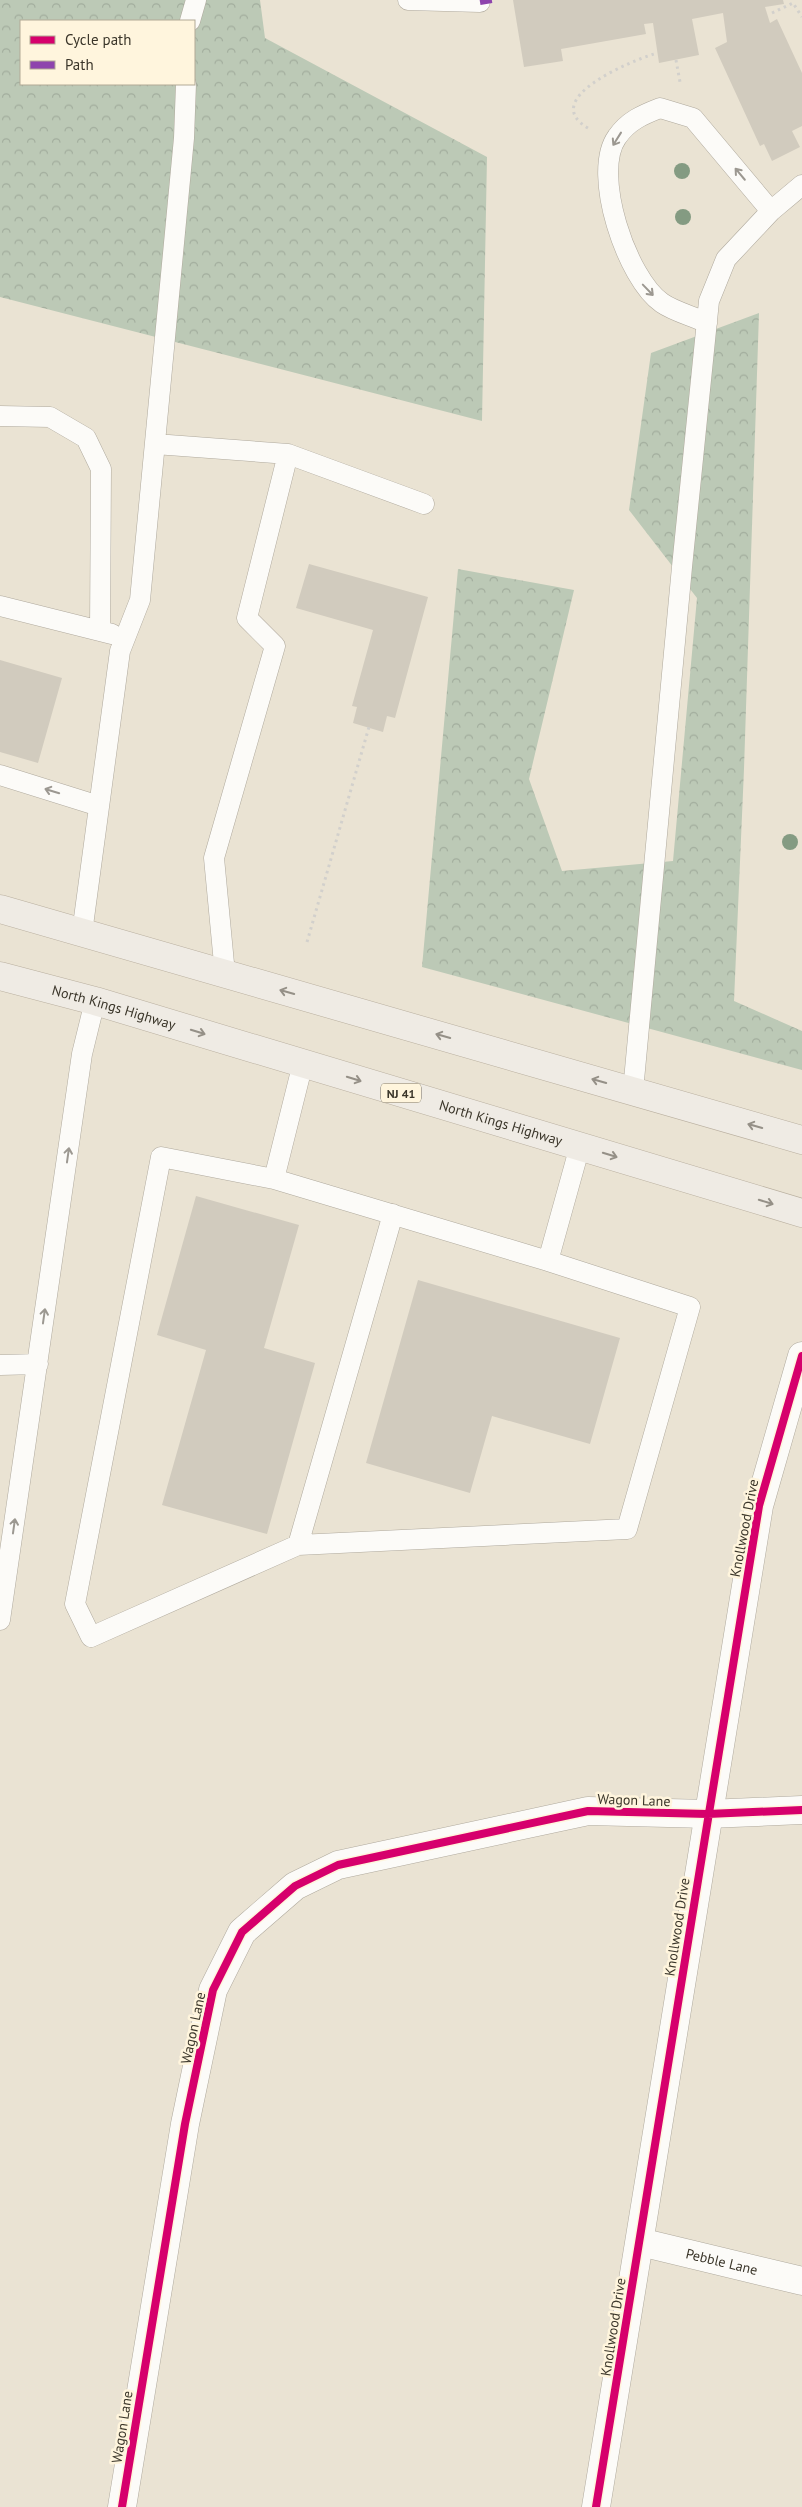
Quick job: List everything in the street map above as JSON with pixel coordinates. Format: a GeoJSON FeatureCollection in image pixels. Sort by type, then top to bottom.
{"type":"FeatureCollection","features":[{"type":"Feature","properties":{"kind":"main road"},"geometry":{"type":"LineString","coordinates":[[0,909],[802,1140]]}},
{"type":"Feature","properties":{"kind":"main road","name":"North Kings Highway"},"geometry":{"type":"LineString","coordinates":[[0,976],[95,1001],[802,1213]]}},
{"type":"Feature","properties":{"kind":"street","name":"Knollwood Drive"},"geometry":{"type":"LineString","coordinates":[[596,2507],[759,1506],[802,1356]]}},
{"type":"Feature","properties":{"kind":"street","name":"Wagon Lane"},"geometry":{"type":"LineString","coordinates":[[122,2507],[185,2124],[213,1990],[242,1932],[295,1886],[338,1865],[588,1811],[708,1814],[802,1810]]}},
{"type":"Feature","properties":{"kind":"street","name":"Pebble Lane"},"geometry":{"type":"LineString","coordinates":[[640,2242],[802,2281]]}},
{"type":"Feature","properties":{"kind":"lane"},"geometry":{"type":"LineString","coordinates":[[190,20],[196,0]]}},
{"type":"Feature","properties":{"kind":"lane"},"geometry":{"type":"LineString","coordinates":[[408,0],[480,2]]}},
{"type":"Feature","properties":{"kind":"lane"},"geometry":{"type":"LineString","coordinates":[[82,933],[120,651],[140,600],[184,138],[186,85]]}},
{"type":"Feature","properties":{"kind":"lane"},"geometry":{"type":"LineString","coordinates":[[707,323],[662,303],[644,285],[633,269],[608,195],[607,160],[616,138],[632,119],[660,108],[693,118],[771,211]]}},
{"type":"Feature","properties":{"kind":"lane"},"geometry":{"type":"LineString","coordinates":[[633,1091],[709,301],[726,258],[771,211],[802,185]]}},
{"type":"Feature","properties":{"kind":"lane"},"geometry":{"type":"LineString","coordinates":[[0,416],[50,417],[86,438],[101,468],[100,631]]}},
{"type":"Feature","properties":{"kind":"lane"},"geometry":{"type":"LineString","coordinates":[[155,444],[288,454],[424,504]]}},
{"type":"Feature","properties":{"kind":"lane"},"geometry":{"type":"LineString","coordinates":[[225,974],[214,858],[275,646],[247,618],[288,454]]}},
{"type":"Feature","properties":{"kind":"lane"},"geometry":{"type":"LineString","coordinates":[[0,606],[125,638]]}},
{"type":"Feature","properties":{"kind":"lane"},"geometry":{"type":"LineString","coordinates":[[0,775],[98,806]]}},
{"type":"Feature","properties":{"kind":"lane"},"geometry":{"type":"LineString","coordinates":[[0,1620],[4,1574],[38,1364],[82,1054],[95,1001]]}},
{"type":"Feature","properties":{"kind":"lane"},"geometry":{"type":"LineString","coordinates":[[274,1179],[303,1064]]}},
{"type":"Feature","properties":{"kind":"lane"},"geometry":{"type":"LineString","coordinates":[[548,1261],[580,1146]]}},
{"type":"Feature","properties":{"kind":"lane"},"geometry":{"type":"LineString","coordinates":[[161,1157],[274,1179],[548,1261],[690,1307],[627,1529],[298,1544],[91,1637],[75,1604],[161,1157]]}},
{"type":"Feature","properties":{"kind":"lane"},"geometry":{"type":"LineString","coordinates":[[298,1544],[393,1214]]}},
{"type":"Feature","properties":{"kind":"lane"},"geometry":{"type":"LineString","coordinates":[[0,1365],[38,1364]]}},
{"type":"Feature","properties":{"kind":"path"},"geometry":{"type":"LineString","coordinates":[[772,13],[793,3],[802,17]]}},
{"type":"Feature","properties":{"kind":"path"},"geometry":{"type":"LineString","coordinates":[[588,128],[578,122],[574,114],[575,102],[588,87],[610,71],[654,54]]}},
{"type":"Feature","properties":{"kind":"path"},"geometry":{"type":"LineString","coordinates":[[676,60],[680,82]]}},
{"type":"Feature","properties":{"kind":"path"},"geometry":{"type":"LineString","coordinates":[[307,942],[368,728]]}},
{"type":"Feature","properties":{"kind":"green space"},"geometry":{"type":"Polygon","coordinates":[[[0,0],[260,0],[265,38],[487,157],[482,421],[0,297],[0,0]]]}},
{"type":"Feature","properties":{"kind":"green space"},"geometry":{"type":"Polygon","coordinates":[[[759,313],[744,769],[734,1001],[802,1031],[802,1070],[422,967],[458,569],[574,590],[529,779],[562,871],[673,861],[697,598],[629,510],[651,353],[759,313]]]}},
{"type":"Feature","properties":{"kind":"building"},"geometry":{"type":"Polygon","coordinates":[[[513,0],[783,0],[784,4],[765,7],[770,23],[777,19],[802,73],[802,126],[792,131],[800,147],[772,161],[764,144],[760,146],[715,48],[727,42],[723,13],[692,19],[699,55],[659,63],[653,23],[644,24],[646,34],[561,49],[563,61],[524,67],[513,0]]]}},
{"type":"Feature","properties":{"kind":"building"},"geometry":{"type":"Polygon","coordinates":[[[309,564],[428,597],[395,718],[387,716],[383,732],[353,723],[357,707],[352,706],[373,630],[296,608],[309,564]]]}},
{"type":"Feature","properties":{"kind":"building"},"geometry":{"type":"Polygon","coordinates":[[[0,660],[62,678],[38,763],[0,752],[0,660]]]}},
{"type":"Feature","properties":{"kind":"building"},"geometry":{"type":"Polygon","coordinates":[[[196,1196],[299,1225],[264,1348],[315,1363],[267,1534],[162,1505],[206,1350],[157,1335],[196,1196]]]}},
{"type":"Feature","properties":{"kind":"building"},"geometry":{"type":"Polygon","coordinates":[[[418,1280],[620,1338],[590,1444],[492,1416],[470,1493],[366,1463],[418,1280]]]}},
{"type":"Feature","properties":{"kind":"marked path"},"geometry":{"type":"LineString","coordinates":[[480,2],[492,0]]}},
{"type":"Feature","properties":{"kind":"cycle path"},"geometry":{"type":"LineString","coordinates":[[596,2507],[759,1506],[802,1356]]}},
{"type":"Feature","properties":{"kind":"cycle path"},"geometry":{"type":"LineString","coordinates":[[122,2507],[185,2124],[213,1990],[242,1932],[295,1886],[338,1865],[588,1811],[708,1814],[802,1810]]}}]}
